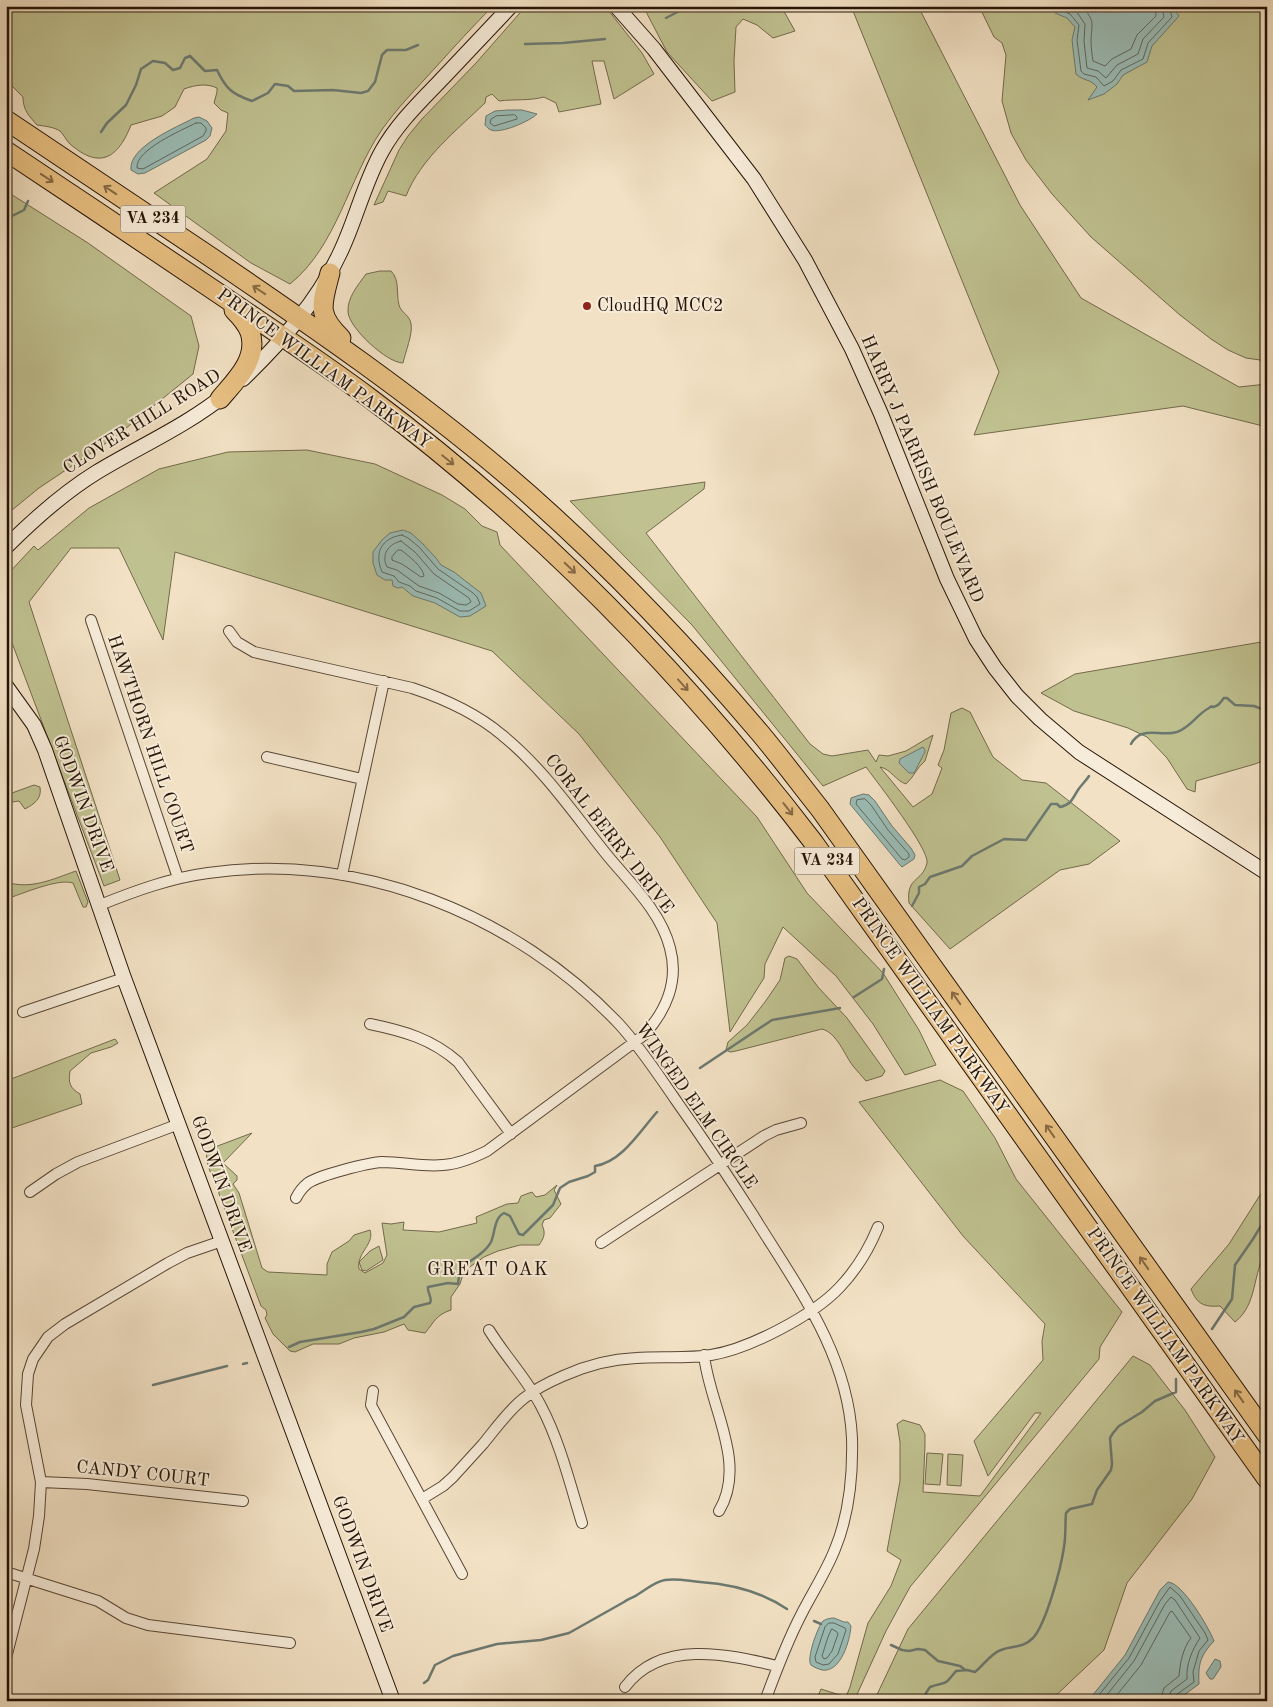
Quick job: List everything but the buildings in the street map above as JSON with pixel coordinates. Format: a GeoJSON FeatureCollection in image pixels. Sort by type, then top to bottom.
{"type":"FeatureCollection","features":[{"type":"Feature","properties":{"kind":"highway","name":"PRINCE WILLIAM PARKWAY"},"geometry":{"type":"LineString","coordinates":[[6,120],[300,317],[466,441],[585,546],[690,654],[762,735],[820,809],[1267,1435]]}},
{"type":"Feature","properties":{"kind":"highway","name":"PRINCE WILLIAM PARKWAY"},"geometry":{"type":"LineString","coordinates":[[6,151],[222,295],[371,398],[476,483],[525,526],[616,613],[709,713],[814,843],[1267,1479]]}},
{"type":"Feature","properties":{"kind":"highway"},"geometry":{"type":"LineString","coordinates":[[330,273],[323,305],[324,317],[335,332],[368,366]]}},
{"type":"Feature","properties":{"kind":"highway"},"geometry":{"type":"LineString","coordinates":[[220,399],[249,361],[252,347],[248,327],[222,295]]}},
{"type":"Feature","properties":{"kind":"street","name":"CLOVER HILL ROAD"},"geometry":{"type":"LineString","coordinates":[[6,547],[36,517],[71,489],[195,416],[220,399],[283,337],[300,317],[330,273],[341,252],[373,170],[393,134],[410,112],[511,6]]}},
{"type":"Feature","properties":{"kind":"street","name":"HARRY J PARRISH BOULEVARD"},"geometry":{"type":"LineString","coordinates":[[616,6],[654,48],[754,179],[805,260],[852,349],[881,414],[947,579],[976,639],[995,668],[1017,696],[1040,720],[1079,752],[1267,873]]}},
{"type":"Feature","properties":{"kind":"street","name":"HAWTHORN HILL COURT"},"geometry":{"type":"LineString","coordinates":[[91,620],[178,878]]}},
{"type":"Feature","properties":{"kind":"street","name":"CORAL BERRY DRIVE"},"geometry":{"type":"LineString","coordinates":[[229,630],[237,642],[254,652],[412,688],[451,703],[487,723],[535,766],[648,904],[666,934],[671,949],[673,973],[671,987],[663,1010],[644,1035],[487,1151],[459,1162],[425,1166],[394,1163],[366,1164],[314,1180],[303,1187],[296,1198]]}},
{"type":"Feature","properties":{"kind":"street"},"geometry":{"type":"LineString","coordinates":[[342,875],[384,681]]}},
{"type":"Feature","properties":{"kind":"street","name":"GODWIN DRIVE"},"geometry":{"type":"LineString","coordinates":[[6,686],[34,725],[45,750],[124,978],[393,1701]]}},
{"type":"Feature","properties":{"kind":"street"},"geometry":{"type":"LineString","coordinates":[[267,757],[362,779]]}},
{"type":"Feature","properties":{"kind":"street","name":"WINGED ELM CIRCLE"},"geometry":{"type":"LineString","coordinates":[[100,905],[137,890],[178,878],[208,873],[263,869],[305,870],[360,878],[422,896],[483,922],[509,936],[554,966],[581,989],[612,1017],[634,1043],[722,1165],[811,1310],[830,1347],[846,1390],[852,1438],[850,1490],[844,1522],[835,1549],[800,1616],[777,1666],[765,1701]]}},
{"type":"Feature","properties":{"kind":"street"},"geometry":{"type":"LineString","coordinates":[[23,1012],[124,978]]}},
{"type":"Feature","properties":{"kind":"street"},"geometry":{"type":"LineString","coordinates":[[370,1024],[419,1036],[448,1053],[458,1062],[511,1134]]}},
{"type":"Feature","properties":{"kind":"street"},"geometry":{"type":"LineString","coordinates":[[601,1242],[770,1133],[801,1123]]}},
{"type":"Feature","properties":{"kind":"street"},"geometry":{"type":"LineString","coordinates":[[30,1192],[78,1162],[178,1124]]}},
{"type":"Feature","properties":{"kind":"street"},"geometry":{"type":"LineString","coordinates":[[422,1499],[452,1477],[514,1407],[533,1392],[578,1370],[635,1358],[704,1355],[730,1351],[753,1342],[811,1310],[838,1289],[852,1274],[871,1244],[878,1227]]}},
{"type":"Feature","properties":{"kind":"street"},"geometry":{"type":"LineString","coordinates":[[6,1658],[27,1578],[39,1516],[41,1482],[36,1448],[27,1415],[26,1394],[30,1367],[43,1344],[65,1324],[168,1263],[187,1253],[222,1241]]}},
{"type":"Feature","properties":{"kind":"street"},"geometry":{"type":"LineString","coordinates":[[489,1330],[499,1347],[533,1392],[551,1428],[582,1522]]}},
{"type":"Feature","properties":{"kind":"street"},"geometry":{"type":"LineString","coordinates":[[704,1355],[708,1385],[724,1431],[730,1472],[727,1494],[718,1511]]}},
{"type":"Feature","properties":{"kind":"street"},"geometry":{"type":"LineString","coordinates":[[373,1391],[371,1405],[462,1574]]}},
{"type":"Feature","properties":{"kind":"street","name":"CANDY COURT"},"geometry":{"type":"LineString","coordinates":[[41,1482],[87,1484],[242,1501]]}},
{"type":"Feature","properties":{"kind":"street"},"geometry":{"type":"LineString","coordinates":[[6,1572],[98,1601],[126,1618],[148,1625],[290,1643]]}},
{"type":"Feature","properties":{"kind":"street"},"geometry":{"type":"LineString","coordinates":[[625,1688],[632,1677],[647,1667],[663,1659],[677,1656],[696,1654],[724,1655],[777,1666]]}},
{"type":"Feature","properties":{"kind":"green space"},"geometry":{"type":"Polygon","coordinates":[[[6,6],[493,6],[400,106],[381,131],[359,170],[331,232],[306,269],[290,284],[251,263],[154,193],[207,159],[226,131],[228,113],[221,110],[214,103],[217,88],[201,85],[184,89],[175,107],[162,116],[131,125],[120,146],[114,152],[107,157],[90,157],[70,144],[60,131],[37,125],[25,109],[23,97],[11,85],[11,79],[6,76],[6,6]]]}},
{"type":"Feature","properties":{"kind":"green space"},"geometry":{"type":"Polygon","coordinates":[[[526,6],[605,6],[642,53],[654,74],[614,99],[604,61],[592,61],[601,104],[559,112],[556,103],[544,97],[499,101],[492,94],[486,97],[485,103],[430,157],[406,196],[388,191],[383,202],[374,205],[399,150],[408,136],[526,6]]]}},
{"type":"Feature","properties":{"kind":"green space"},"geometry":{"type":"Polygon","coordinates":[[[643,6],[781,6],[795,31],[773,38],[757,25],[743,19],[736,27],[735,92],[712,101],[667,52],[643,6]]]}},
{"type":"Feature","properties":{"kind":"green space"},"geometry":{"type":"Polygon","coordinates":[[[851,6],[918,6],[1020,205],[1081,298],[1239,387],[1267,384],[1267,427],[1183,406],[974,435],[999,372],[851,6]]]}},
{"type":"Feature","properties":{"kind":"green space"},"geometry":{"type":"Polygon","coordinates":[[[979,6],[1267,6],[1267,361],[1246,358],[1228,350],[1180,315],[1091,237],[1052,194],[1026,160],[1011,133],[1002,101],[1006,55],[1002,43],[994,37],[979,6]]]}},
{"type":"Feature","properties":{"kind":"green space"},"geometry":{"type":"Polygon","coordinates":[[[6,191],[88,243],[191,316],[199,346],[193,374],[115,437],[39,488],[6,515],[6,191]]]}},
{"type":"Feature","properties":{"kind":"green space"},"geometry":{"type":"Polygon","coordinates":[[[391,271],[396,278],[399,305],[410,321],[411,333],[403,363],[388,357],[370,343],[355,327],[348,312],[351,297],[366,274],[391,271]]]}},
{"type":"Feature","properties":{"kind":"green space"},"geometry":{"type":"Polygon","coordinates":[[[307,450],[375,464],[442,495],[465,509],[482,526],[497,532],[500,545],[757,817],[807,893],[883,973],[919,1030],[936,1065],[905,1075],[873,1024],[836,976],[783,927],[765,964],[764,978],[730,1032],[717,923],[660,837],[579,734],[492,651],[175,552],[163,640],[119,548],[71,548],[29,602],[120,880],[104,886],[6,627],[6,576],[34,546],[38,550],[89,508],[159,469],[228,452],[307,450]]]}},
{"type":"Feature","properties":{"kind":"green space"},"geometry":{"type":"Polygon","coordinates":[[[705,482],[704,489],[646,533],[810,744],[823,754],[832,756],[868,750],[876,762],[879,755],[888,756],[906,751],[933,735],[925,761],[906,784],[880,767],[913,807],[932,794],[942,768],[938,765],[944,750],[951,713],[962,708],[970,712],[993,757],[1022,780],[1046,783],[1120,841],[1089,864],[1060,870],[950,949],[909,903],[910,888],[925,869],[927,863],[926,856],[912,831],[866,767],[823,786],[692,625],[570,501],[705,482]]]}},
{"type":"Feature","properties":{"kind":"green space"},"geometry":{"type":"Polygon","coordinates":[[[1267,641],[1267,759],[1196,781],[1195,792],[1187,789],[1167,758],[1147,737],[1128,728],[1074,711],[1041,693],[1075,674],[1267,641]]]}},
{"type":"Feature","properties":{"kind":"green space"},"geometry":{"type":"Polygon","coordinates":[[[34,785],[40,787],[39,798],[25,809],[19,801],[6,803],[6,798],[12,793],[34,785]]]}},
{"type":"Feature","properties":{"kind":"green space"},"geometry":{"type":"Polygon","coordinates":[[[76,871],[88,902],[86,907],[83,907],[73,883],[66,882],[30,890],[6,899],[6,882],[24,885],[42,883],[76,871]]]}},
{"type":"Feature","properties":{"kind":"green space"},"geometry":{"type":"Polygon","coordinates":[[[789,956],[797,959],[818,987],[847,1018],[885,1071],[882,1076],[866,1081],[853,1066],[836,1039],[822,1029],[736,1051],[730,1052],[726,1050],[728,1042],[747,1025],[780,980],[785,958],[789,956]]]}},
{"type":"Feature","properties":{"kind":"green space"},"geometry":{"type":"Polygon","coordinates":[[[115,1039],[118,1043],[91,1053],[70,1071],[70,1085],[80,1094],[82,1104],[6,1130],[6,1081],[115,1039]]]}},
{"type":"Feature","properties":{"kind":"green space"},"geometry":{"type":"Polygon","coordinates":[[[940,1080],[963,1091],[995,1138],[1016,1179],[1122,1312],[1100,1347],[1099,1359],[910,1587],[886,1631],[854,1701],[816,1701],[821,1689],[846,1697],[868,1623],[891,1586],[901,1560],[887,1551],[900,1481],[900,1442],[897,1424],[903,1420],[920,1425],[925,1434],[923,1492],[980,1496],[1041,1413],[1035,1413],[988,1476],[974,1441],[1043,1360],[1042,1341],[1045,1324],[963,1236],[859,1102],[940,1080]]]}},
{"type":"Feature","properties":{"kind":"green space"},"geometry":{"type":"Polygon","coordinates":[[[252,1133],[223,1163],[237,1176],[237,1180],[233,1184],[239,1193],[262,1268],[268,1272],[327,1275],[327,1264],[332,1252],[349,1241],[354,1235],[370,1230],[370,1240],[359,1263],[359,1269],[365,1273],[383,1263],[387,1255],[382,1223],[404,1222],[403,1230],[439,1232],[477,1223],[476,1217],[507,1204],[518,1203],[521,1196],[532,1192],[536,1197],[545,1195],[557,1185],[554,1190],[561,1204],[550,1218],[544,1220],[542,1225],[544,1235],[539,1245],[520,1245],[498,1251],[484,1257],[464,1271],[460,1284],[451,1297],[451,1310],[439,1316],[425,1333],[408,1330],[404,1324],[384,1332],[354,1338],[339,1344],[313,1344],[295,1352],[290,1351],[273,1334],[265,1318],[267,1315],[266,1310],[261,1306],[219,1194],[218,1184],[207,1163],[207,1150],[252,1133]]]}},
{"type":"Feature","properties":{"kind":"green space"},"geometry":{"type":"Polygon","coordinates":[[[1267,1184],[1267,1250],[1262,1259],[1248,1306],[1235,1322],[1220,1306],[1210,1306],[1199,1302],[1191,1289],[1229,1244],[1267,1184]]]}},
{"type":"Feature","properties":{"kind":"green space"},"geometry":{"type":"Polygon","coordinates":[[[379,1246],[383,1260],[366,1271],[362,1270],[359,1262],[370,1251],[379,1246]]]}},
{"type":"Feature","properties":{"kind":"green space"},"geometry":{"type":"Polygon","coordinates":[[[1133,1356],[1150,1365],[1185,1410],[1215,1457],[1192,1499],[1127,1583],[1104,1650],[1050,1701],[874,1701],[908,1629],[1133,1356]]]}},
{"type":"Feature","properties":{"kind":"green space"},"geometry":{"type":"Polygon","coordinates":[[[927,1453],[943,1454],[940,1485],[925,1484],[927,1453]]]}},
{"type":"Feature","properties":{"kind":"green space"},"geometry":{"type":"Polygon","coordinates":[[[948,1454],[963,1455],[961,1486],[947,1485],[948,1454]]]}},
{"type":"Feature","properties":{"kind":"water"},"geometry":{"type":"Polygon","coordinates":[[[1054,6],[1172,6],[1179,16],[1152,46],[1147,62],[1123,75],[1117,84],[1104,94],[1088,100],[1097,87],[1076,74],[1072,40],[1075,27],[1067,18],[1055,13],[1054,6]]]}},
{"type":"Feature","properties":{"kind":"water"},"geometry":{"type":"Polygon","coordinates":[[[522,110],[537,114],[508,129],[496,131],[488,129],[485,125],[486,116],[495,111],[522,110]]]}},
{"type":"Feature","properties":{"kind":"water"},"geometry":{"type":"Polygon","coordinates":[[[199,117],[207,121],[212,128],[210,136],[206,140],[145,173],[138,174],[131,170],[132,162],[137,153],[145,146],[166,132],[199,117]]]}},
{"type":"Feature","properties":{"kind":"water"},"geometry":{"type":"Polygon","coordinates":[[[403,530],[411,533],[423,544],[441,565],[454,572],[481,593],[486,606],[470,616],[460,617],[435,603],[413,596],[402,587],[393,586],[392,580],[385,580],[377,575],[373,563],[373,552],[390,533],[403,530]]]}},
{"type":"Feature","properties":{"kind":"water"},"geometry":{"type":"Polygon","coordinates":[[[923,747],[925,752],[914,773],[909,773],[899,763],[900,759],[923,747]]]}},
{"type":"Feature","properties":{"kind":"water"},"geometry":{"type":"Polygon","coordinates":[[[863,794],[869,795],[875,801],[915,855],[914,859],[902,867],[850,804],[851,798],[863,794]]]}},
{"type":"Feature","properties":{"kind":"water"},"geometry":{"type":"Polygon","coordinates":[[[1168,1582],[1174,1584],[1188,1598],[1207,1626],[1214,1641],[1201,1661],[1199,1684],[1176,1701],[1088,1701],[1125,1655],[1160,1590],[1168,1582]]]}},
{"type":"Feature","properties":{"kind":"water"},"geometry":{"type":"Polygon","coordinates":[[[834,1618],[848,1622],[851,1626],[849,1639],[839,1661],[829,1670],[822,1670],[811,1665],[811,1650],[823,1621],[834,1618]]]}},
{"type":"Feature","properties":{"kind":"water"},"geometry":{"type":"Polygon","coordinates":[[[1215,1659],[1220,1661],[1221,1667],[1213,1679],[1210,1679],[1206,1673],[1215,1659]]]}},
{"type":"Feature","properties":{"kind":"waterway"},"geometry":{"type":"LineString","coordinates":[[666,18],[689,6]]}},
{"type":"Feature","properties":{"kind":"waterway"},"geometry":{"type":"LineString","coordinates":[[525,44],[605,39]]}},
{"type":"Feature","properties":{"kind":"waterway"},"geometry":{"type":"LineString","coordinates":[[101,132],[107,123],[126,105],[136,85],[141,69],[153,61],[165,63],[173,70],[180,68],[185,58],[190,56],[205,71],[217,70],[223,82],[230,90],[252,101],[268,93],[275,84],[288,86],[294,91],[333,90],[361,93],[368,91],[375,82],[382,55],[387,50],[406,50],[418,45]]}},
{"type":"Feature","properties":{"kind":"waterway"},"geometry":{"type":"LineString","coordinates":[[6,219],[24,210],[28,201]]}},
{"type":"Feature","properties":{"kind":"waterway"},"geometry":{"type":"LineString","coordinates":[[1131,744],[1135,738],[1145,733],[1171,733],[1182,730],[1204,711],[1212,706],[1219,705],[1224,698],[1227,698],[1235,705],[1254,706],[1267,711]]}},
{"type":"Feature","properties":{"kind":"waterway"},"geometry":{"type":"LineString","coordinates":[[912,906],[919,893],[919,887],[925,884],[930,877],[962,866],[972,856],[1004,839],[1026,840],[1051,804],[1057,804],[1060,807],[1069,803],[1089,776]]}},
{"type":"Feature","properties":{"kind":"waterway"},"geometry":{"type":"LineString","coordinates":[[854,997],[882,979],[884,969]]}},
{"type":"Feature","properties":{"kind":"waterway"},"geometry":{"type":"LineString","coordinates":[[700,1068],[772,1020],[840,1008]]}},
{"type":"Feature","properties":{"kind":"waterway"},"geometry":{"type":"LineString","coordinates":[[289,1347],[300,1342],[374,1329],[404,1317],[414,1307],[430,1303],[428,1287],[448,1283],[458,1284],[460,1268],[485,1250],[491,1242],[498,1218],[501,1215],[504,1213],[510,1216],[519,1234],[523,1235],[553,1205],[560,1188],[569,1182],[595,1172],[595,1166],[614,1159],[630,1145],[657,1112]]}},
{"type":"Feature","properties":{"kind":"waterway"},"geometry":{"type":"LineString","coordinates":[[1212,1329],[1232,1299],[1235,1265],[1267,1216]]}},
{"type":"Feature","properties":{"kind":"waterway"},"geometry":{"type":"LineString","coordinates":[[243,1364],[247,1363]]}},
{"type":"Feature","properties":{"kind":"waterway"},"geometry":{"type":"LineString","coordinates":[[153,1385],[227,1366]]}},
{"type":"Feature","properties":{"kind":"waterway"},"geometry":{"type":"LineString","coordinates":[[925,1701],[926,1693],[930,1687],[945,1683],[956,1671],[967,1670],[975,1672],[997,1652],[1005,1648],[1021,1645],[1033,1638],[1048,1609],[1056,1581],[1065,1543],[1066,1513],[1070,1509],[1092,1504],[1097,1490],[1111,1470],[1110,1438],[1113,1433],[1119,1426],[1142,1412],[1155,1401],[1176,1392],[1176,1379]]}},
{"type":"Feature","properties":{"kind":"waterway"},"geometry":{"type":"LineString","coordinates":[[424,1683],[428,1680],[435,1665],[453,1656],[497,1644],[541,1640],[569,1633],[654,1584],[665,1580],[674,1579],[734,1587],[767,1598],[787,1609]]}},
{"type":"Feature","properties":{"kind":"waterway"},"geometry":{"type":"LineString","coordinates":[[814,1621],[821,1624]]}},
{"type":"Feature","properties":{"kind":"waterway"},"geometry":{"type":"LineString","coordinates":[[891,1645],[902,1650],[925,1650],[938,1661],[960,1666],[964,1669]]}},
{"type":"Feature","properties":{"kind":"place","name":"CloudHQ MCC2"},"geometry":{"type":"Point","coordinates":[587,306]}},
{"type":"Feature","properties":{"kind":"district","name":"GREAT OAK"},"geometry":{"type":"Point","coordinates":[488,1270]}}]}
